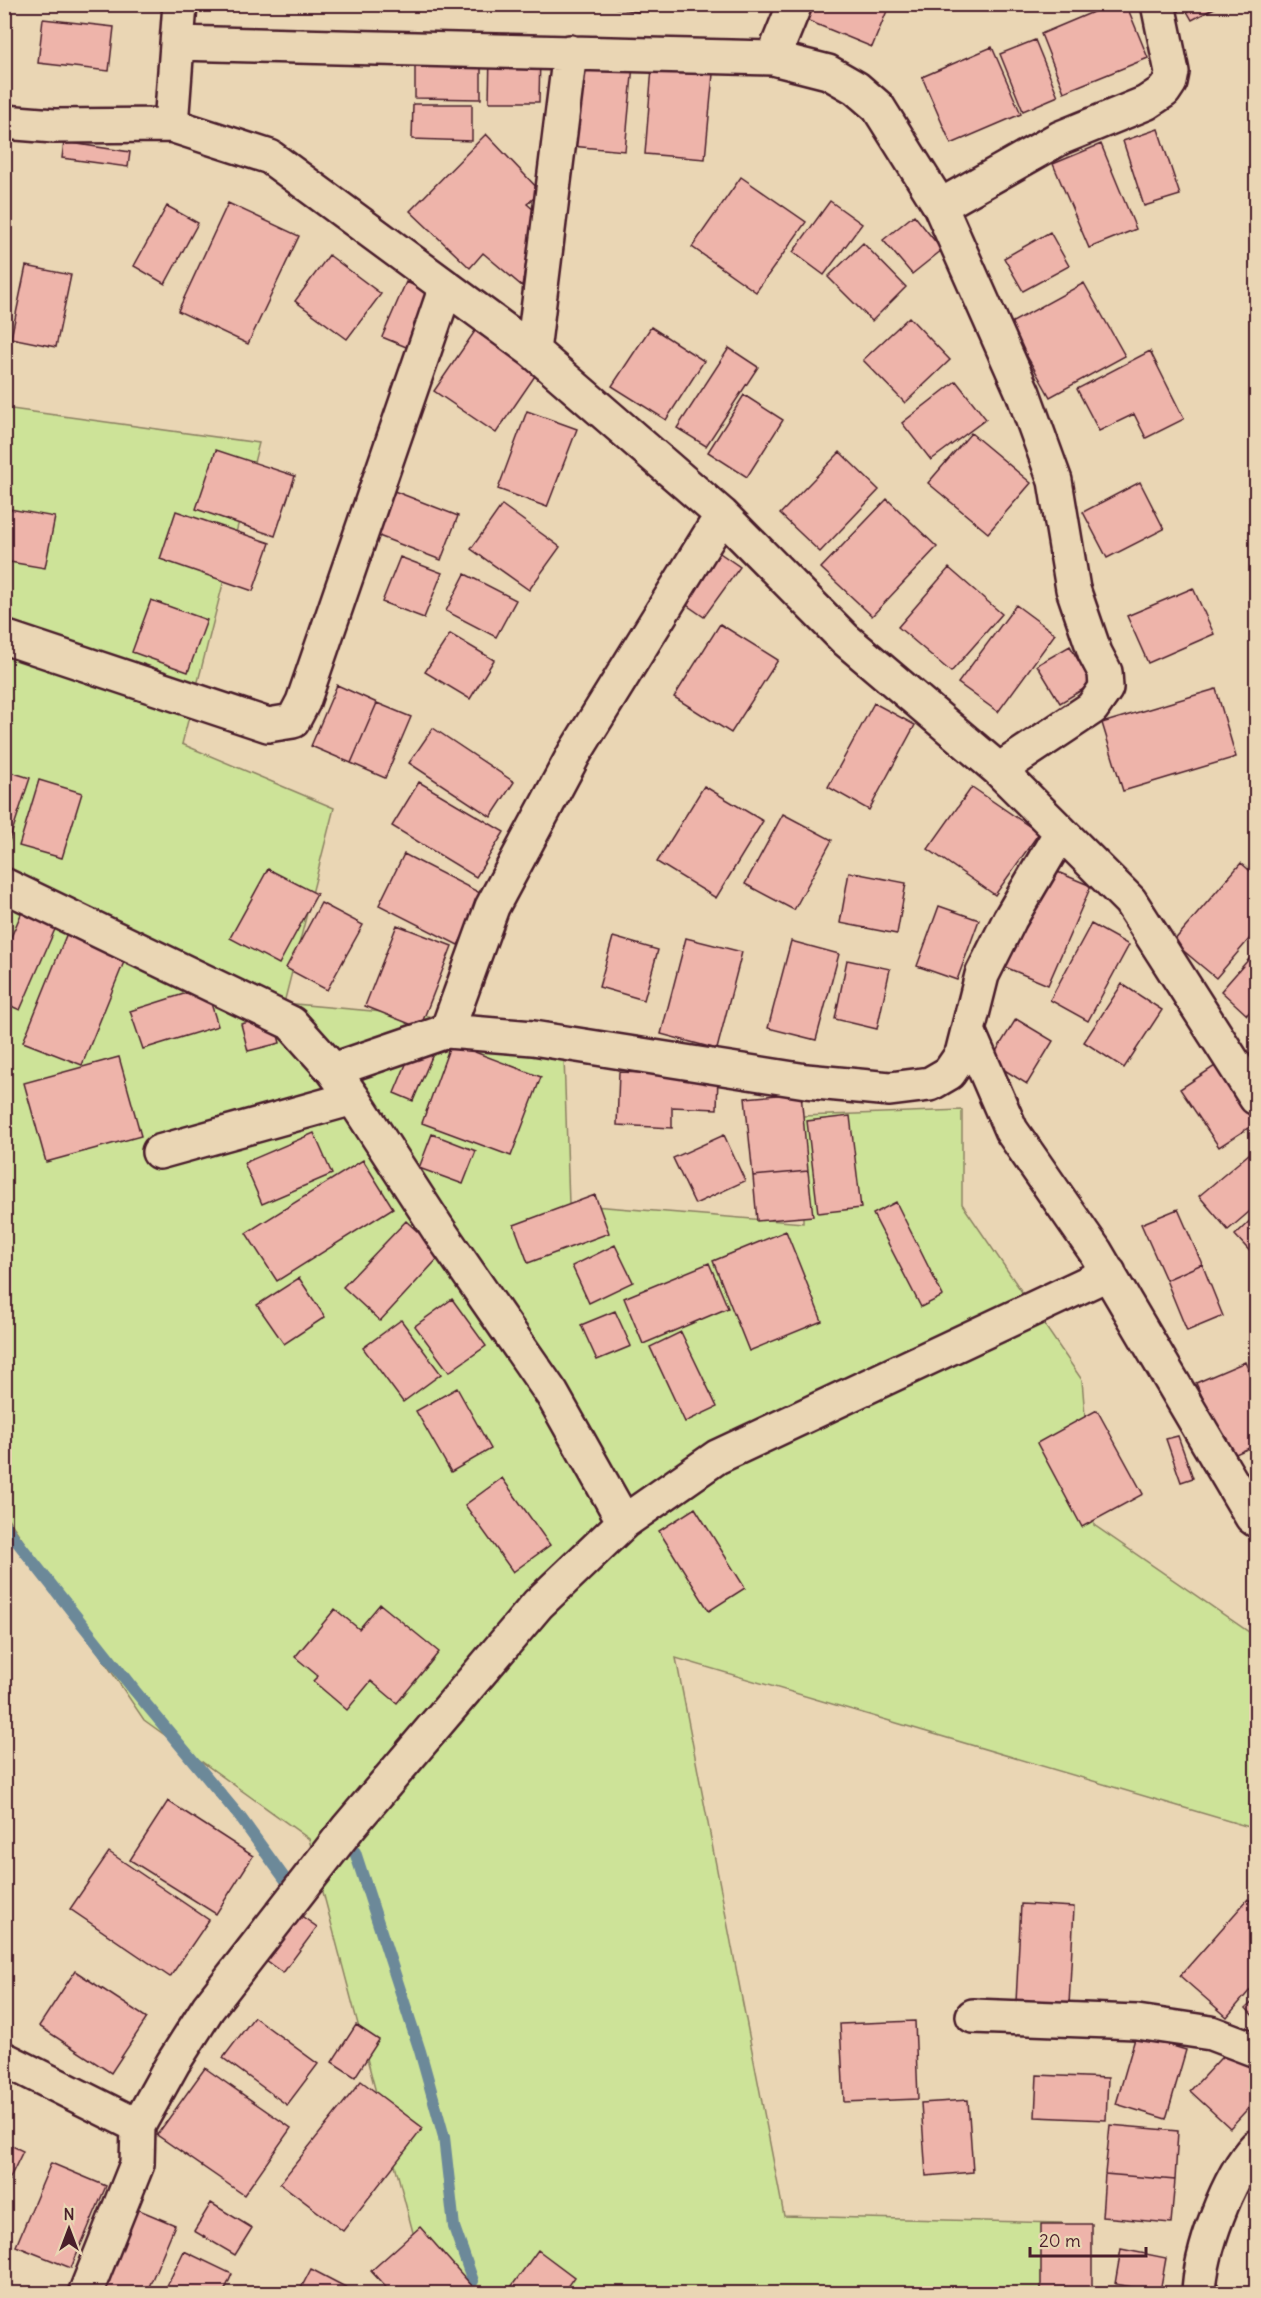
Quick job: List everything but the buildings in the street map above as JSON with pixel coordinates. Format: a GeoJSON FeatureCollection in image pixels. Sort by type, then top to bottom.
{"type":"FeatureCollection","features":[{"type":"Feature","properties":{"kind":"street"},"geometry":{"type":"LineString","coordinates":[[171,125],[180,4]]}},
{"type":"Feature","properties":{"kind":"street"},"geometry":{"type":"LineString","coordinates":[[773,58],[795,4]]}},
{"type":"Feature","properties":{"kind":"street"},"geometry":{"type":"LineString","coordinates":[[940,206],[1060,138],[1146,103],[1164,91],[1170,82],[1172,72],[1158,4]]}},
{"type":"Feature","properties":{"kind":"street"},"geometry":{"type":"LineString","coordinates":[[177,44],[773,58],[828,72],[856,88],[878,107],[940,206],[1023,393],[1055,481],[1073,590],[1106,680],[1103,695],[1092,708],[999,770]]}},
{"type":"Feature","properties":{"kind":"street"},"geometry":{"type":"LineString","coordinates":[[532,351],[570,52]]}},
{"type":"Feature","properties":{"kind":"street"},"geometry":{"type":"LineString","coordinates":[[4,122],[54,126],[171,125],[270,156],[532,351],[722,515],[845,639],[999,770],[1060,834],[1130,901],[1257,1098]]}},
{"type":"Feature","properties":{"kind":"street"},"geometry":{"type":"LineString","coordinates":[[4,637],[268,726],[293,721],[303,702],[446,287]]}},
{"type":"Feature","properties":{"kind":"street"},"geometry":{"type":"LineString","coordinates":[[447,1031],[497,897],[574,754],[722,515]]}},
{"type":"Feature","properties":{"kind":"street"},"geometry":{"type":"LineString","coordinates":[[333,1070],[447,1031],[532,1038],[806,1081],[890,1089],[930,1084],[949,1073],[962,1054],[982,975],[1010,919],[1060,834]]}},
{"type":"Feature","properties":{"kind":"street"},"geometry":{"type":"LineString","coordinates":[[4,885],[291,1023],[333,1070],[353,1098],[438,1229],[552,1394],[624,1522]]}},
{"type":"Feature","properties":{"kind":"street"},"geometry":{"type":"LineString","coordinates":[[969,1033],[1011,1130],[1108,1273],[1252,1517],[1257,1520]]}},
{"type":"Feature","properties":{"kind":"street"},"geometry":{"type":"LineString","coordinates":[[159,1152],[353,1098]]}},
{"type":"Feature","properties":{"kind":"street"},"geometry":{"type":"LineString","coordinates":[[85,2294],[137,2164],[138,2126],[173,2063],[208,2008],[339,1841],[538,1604],[624,1522],[717,1457],[1108,1273]]}},
{"type":"Feature","properties":{"kind":"street"},"geometry":{"type":"LineString","coordinates":[[973,2016],[1137,2022],[1210,2033],[1257,2050]]}},
{"type":"Feature","properties":{"kind":"street"},"geometry":{"type":"LineString","coordinates":[[4,2059],[138,2126]]}},
{"type":"Feature","properties":{"kind":"street"},"geometry":{"type":"LineString","coordinates":[[1199,2294],[1208,2250],[1225,2197],[1243,2161],[1257,2147]]}},
{"type":"Feature","properties":{"kind":"green space"},"geometry":{"type":"Polygon","coordinates":[[[4,408],[259,443],[182,744],[334,808],[284,1003],[563,1028],[569,1204],[803,1223],[803,1116],[962,1110],[962,1204],[1082,1380],[1094,1525],[1256,1637],[1256,1829],[676,1658],[784,2216],[1062,2223],[1096,2293],[429,2293],[309,1839],[144,1720],[5,1514],[4,408]]]}},
{"type":"Feature","properties":{"kind":"waterway"},"geometry":{"type":"LineString","coordinates":[[4,1525],[135,1691],[240,1817],[290,1886],[295,1879]]}},
{"type":"Feature","properties":{"kind":"waterway"},"geometry":{"type":"LineString","coordinates":[[340,1839],[355,1852],[420,2051],[444,2137],[454,2227],[473,2281]]}}]}
